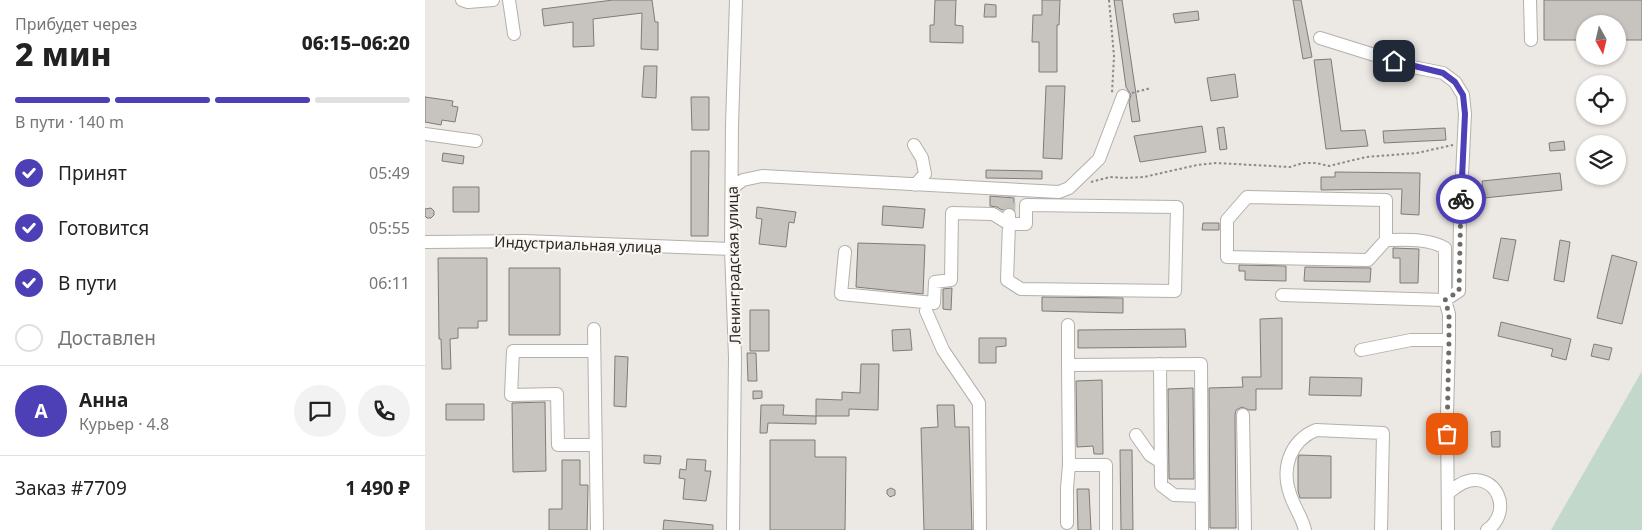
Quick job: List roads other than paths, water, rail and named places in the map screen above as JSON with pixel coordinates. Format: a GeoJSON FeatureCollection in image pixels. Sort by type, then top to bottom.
{"type":"FeatureCollection","features":[{"type":"Feature","properties":{"kind":"street"},"geometry":{"type":"LineString","coordinates":[[462,0],[468,2],[493,0]]}},
{"type":"Feature","properties":{"kind":"street"},"geometry":{"type":"LineString","coordinates":[[509,0],[514,34]]}},
{"type":"Feature","properties":{"kind":"street","name":"Ленинградская улица"},"geometry":{"type":"LineString","coordinates":[[733,530],[735,357],[731,248],[736,0]]}},
{"type":"Feature","properties":{"kind":"street"},"geometry":{"type":"LineString","coordinates":[[1530,0],[1531,40]]}},
{"type":"Feature","properties":{"kind":"street"},"geometry":{"type":"LineString","coordinates":[[1282,295],[1445,300],[1459,291],[1465,114],[1463,95],[1455,82],[1443,73],[1413,67],[1319,38]]}},
{"type":"Feature","properties":{"kind":"street"},"geometry":{"type":"LineString","coordinates":[[732,188],[743,180],[762,176],[901,184],[1010,193],[1059,192],[1075,184],[1099,159],[1117,97]]}},
{"type":"Feature","properties":{"kind":"street"},"geometry":{"type":"LineString","coordinates":[[425,134],[476,141]]}},
{"type":"Feature","properties":{"kind":"street"},"geometry":{"type":"LineString","coordinates":[[914,145],[922,158],[925,174],[915,185]]}},
{"type":"Feature","properties":{"kind":"street"},"geometry":{"type":"LineString","coordinates":[[1386,240],[1386,200],[1247,197],[1227,220],[1227,256],[1368,260],[1386,240],[1419,240],[1437,243],[1445,248],[1445,300],[1449,314],[1447,414],[1448,530]]}},
{"type":"Feature","properties":{"kind":"street"},"geometry":{"type":"LineString","coordinates":[[845,252],[841,294],[934,302],[935,282],[951,280],[952,214],[993,214],[1026,224],[1026,205],[1177,207],[1175,291],[1021,289],[1007,280],[1009,220]]}},
{"type":"Feature","properties":{"kind":"street","name":"Индустриальная улица"},"geometry":{"type":"LineString","coordinates":[[425,242],[523,242],[731,248]]}},
{"type":"Feature","properties":{"kind":"street"},"geometry":{"type":"LineString","coordinates":[[926,311],[943,350],[979,403],[980,530]]}},
{"type":"Feature","properties":{"kind":"street"},"geometry":{"type":"LineString","coordinates":[[1067,522],[1069,465],[1068,325]]}},
{"type":"Feature","properties":{"kind":"street"},"geometry":{"type":"LineString","coordinates":[[594,329],[597,530]]}},
{"type":"Feature","properties":{"kind":"street"},"geometry":{"type":"LineString","coordinates":[[1361,350],[1411,340],[1449,340]]}},
{"type":"Feature","properties":{"kind":"street"},"geometry":{"type":"LineString","coordinates":[[594,351],[513,351],[511,395],[557,394],[558,445],[595,445]]}},
{"type":"Feature","properties":{"kind":"street"},"geometry":{"type":"LineString","coordinates":[[1160,364],[1161,485],[1174,495],[1201,496]]}},
{"type":"Feature","properties":{"kind":"street"},"geometry":{"type":"LineString","coordinates":[[1068,365],[1201,364],[1202,530]]}},
{"type":"Feature","properties":{"kind":"street"},"geometry":{"type":"LineString","coordinates":[[1243,416],[1245,530]]}},
{"type":"Feature","properties":{"kind":"street"},"geometry":{"type":"LineString","coordinates":[[1305,530],[1303,521],[1290,494],[1286,475],[1288,460],[1295,445],[1307,434],[1316,430],[1383,433],[1381,530]]}},
{"type":"Feature","properties":{"kind":"street"},"geometry":{"type":"LineString","coordinates":[[1136,435],[1150,455],[1161,462]]}},
{"type":"Feature","properties":{"kind":"street"},"geometry":{"type":"LineString","coordinates":[[1069,465],[1106,465],[1106,530]]}},
{"type":"Feature","properties":{"kind":"street"},"geometry":{"type":"LineString","coordinates":[[1448,493],[1461,483],[1473,480],[1483,481],[1493,488],[1500,498],[1501,507],[1497,521],[1487,530]]}},
{"type":"Feature","properties":{"kind":"tunnel"},"geometry":{"type":"LineString","coordinates":[[1009,215],[1010,195]]}}]}
